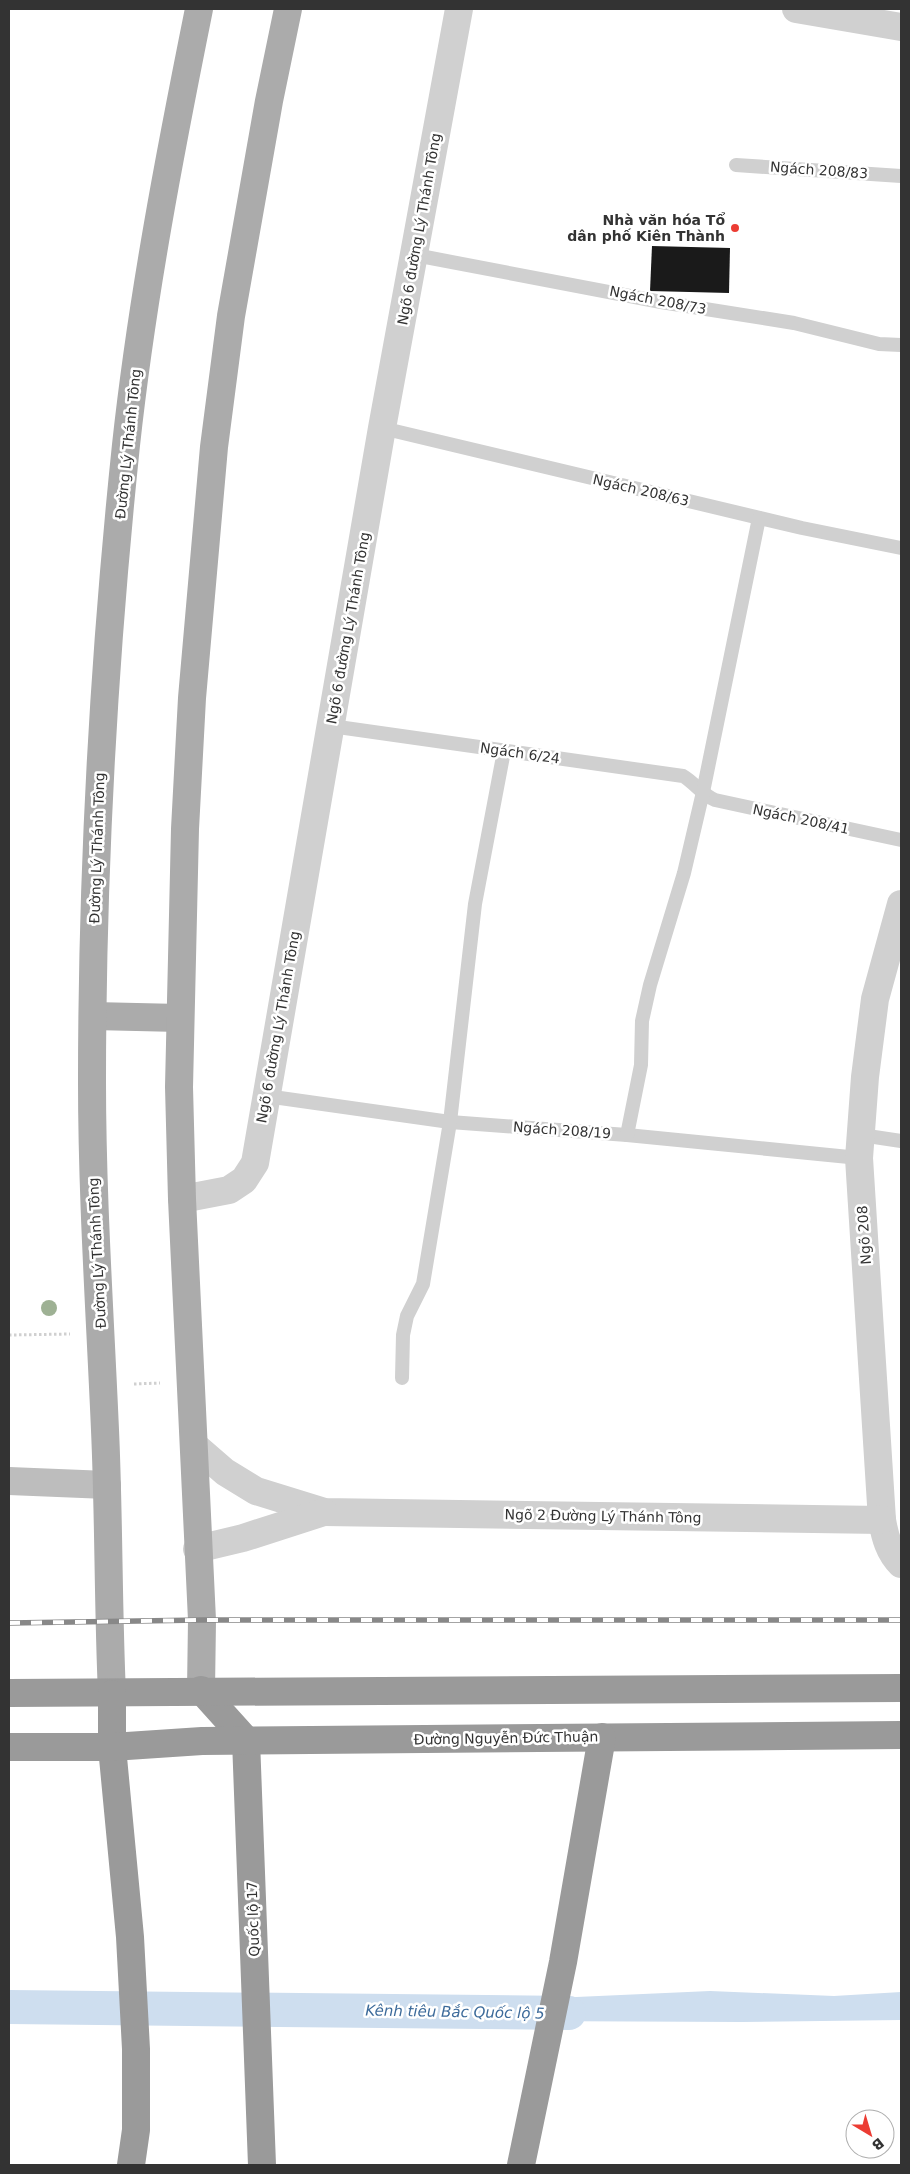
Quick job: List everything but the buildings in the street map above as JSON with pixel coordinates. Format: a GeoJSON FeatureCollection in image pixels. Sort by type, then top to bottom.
{"type":"FeatureCollection","features":[{"type":"Feature","properties":{"kind":"highway"},"geometry":{"type":"LineString","coordinates":[[9,1693],[112,1694],[201,1690],[901,1688]]}},
{"type":"Feature","properties":{"kind":"highway"},"geometry":{"type":"LineString","coordinates":[[201,1690],[246,1740]]}},
{"type":"Feature","properties":{"kind":"highway"},"geometry":{"type":"LineString","coordinates":[[112,1694],[112,1747],[130,1937],[136,2049],[136,2130],[131,2165]]}},
{"type":"Feature","properties":{"kind":"highway","name":"Đường Nguyễn Đức Thuận"},"geometry":{"type":"LineString","coordinates":[[9,1747],[112,1747],[246,1740],[901,1735]]}},
{"type":"Feature","properties":{"kind":"highway"},"geometry":{"type":"LineString","coordinates":[[521,2165],[544,2064],[602,1737]]}},
{"type":"Feature","properties":{"kind":"highway","name":"Quốc lộ 17"},"geometry":{"type":"LineString","coordinates":[[246,1740],[262,2165]]}},
{"type":"Feature","properties":{"kind":"main road","name":"Đường Lý Thánh Tông"},"geometry":{"type":"LineString","coordinates":[[112,1694],[107,1485],[93,1158],[93,1016],[97,825],[104,697],[127,442],[144,312],[199,9]]}},
{"type":"Feature","properties":{"kind":"main road"},"geometry":{"type":"LineString","coordinates":[[201,1690],[202,1620],[197,1549],[195,1446],[182,1199],[179,1088],[185,829],[192,698],[214,447],[233,306],[269,101],[288,9]]}},
{"type":"Feature","properties":{"kind":"main road"},"geometry":{"type":"LineString","coordinates":[[93,1016],[180,1018]]}},
{"type":"Feature","properties":{"kind":"street","name":"Ngõ 6 đường Lý Thánh Tông"},"geometry":{"type":"LineString","coordinates":[[182,1199],[229,1190],[244,1180],[255,1163],[382,428],[459,9]]}},
{"type":"Feature","properties":{"kind":"street"},"geometry":{"type":"LineString","coordinates":[[796,9],[901,27]]}},
{"type":"Feature","properties":{"kind":"street","name":"Ngõ 208"},"geometry":{"type":"LineString","coordinates":[[900,909],[875,999],[864,1078],[860,1146],[882,1520],[886,1539],[894,1556],[901,1564]]}},
{"type":"Feature","properties":{"kind":"street"},"geometry":{"type":"LineString","coordinates":[[195,1446],[225,1472],[256,1491],[324,1512]]}},
{"type":"Feature","properties":{"kind":"street"},"geometry":{"type":"LineString","coordinates":[[9,1481],[107,1485]]}},
{"type":"Feature","properties":{"kind":"street"},"geometry":{"type":"LineString","coordinates":[[197,1549],[243,1538],[324,1512]]}},
{"type":"Feature","properties":{"kind":"street","name":"Ngõ 2 Đường Lý Thánh Tông"},"geometry":{"type":"LineString","coordinates":[[324,1512],[882,1520]]}},
{"type":"Feature","properties":{"kind":"lane","name":"Ngách 208/83"},"geometry":{"type":"LineString","coordinates":[[736,165],[901,176]]}},
{"type":"Feature","properties":{"kind":"lane","name":"Ngách 208/73"},"geometry":{"type":"LineString","coordinates":[[415,255],[661,302],[794,323],[879,344],[901,345]]}},
{"type":"Feature","properties":{"kind":"lane","name":"Ngách 208/63"},"geometry":{"type":"LineString","coordinates":[[382,428],[759,518],[901,548]]}},
{"type":"Feature","properties":{"kind":"lane"},"geometry":{"type":"LineString","coordinates":[[626,1135],[640,1065],[642,1021],[650,985],[684,873],[703,792],[759,518]]}},
{"type":"Feature","properties":{"kind":"lane","name":"Ngách 6/24"},"geometry":{"type":"LineString","coordinates":[[331,726],[683,776],[694,782],[703,792]]}},
{"type":"Feature","properties":{"kind":"lane"},"geometry":{"type":"LineString","coordinates":[[402,1378],[403,1335],[407,1316],[423,1284],[450,1122],[476,904],[504,751]]}},
{"type":"Feature","properties":{"kind":"lane","name":"Ngách 208/41"},"geometry":{"type":"LineString","coordinates":[[703,792],[715,800],[901,840]]}},
{"type":"Feature","properties":{"kind":"lane","name":"Ngách 208/19"},"geometry":{"type":"LineString","coordinates":[[266,1096],[450,1122],[626,1135],[860,1146],[901,1141]]}},
{"type":"Feature","properties":{"kind":"path"},"geometry":{"type":"LineString","coordinates":[[9,1335],[101,1335]]}},
{"type":"Feature","properties":{"kind":"path"},"geometry":{"type":"LineString","coordinates":[[131,1384],[163,1383]]}},
{"type":"Feature","properties":{"kind":"water"},"geometry":{"type":"Polygon","coordinates":[[[710,1991],[834,1996],[901,1992],[901,2020],[742,2022],[522,2021],[528,1997],[554,1998],[710,1991]]]}},
{"type":"Feature","properties":{"kind":"waterway","name":"Kênh tiêu Bắc Quốc lộ 5"},"geometry":{"type":"LineString","coordinates":[[9,2007],[569,2013]]}},
{"type":"Feature","properties":{"kind":"railway"},"geometry":{"type":"LineString","coordinates":[[9,1623],[202,1620],[901,1620]]}},
{"type":"Feature","properties":{"kind":"place","name":"Nhà văn hóa Tổ dân phố Kiên Thành"},"geometry":{"type":"Point","coordinates":[735,228]}}]}
